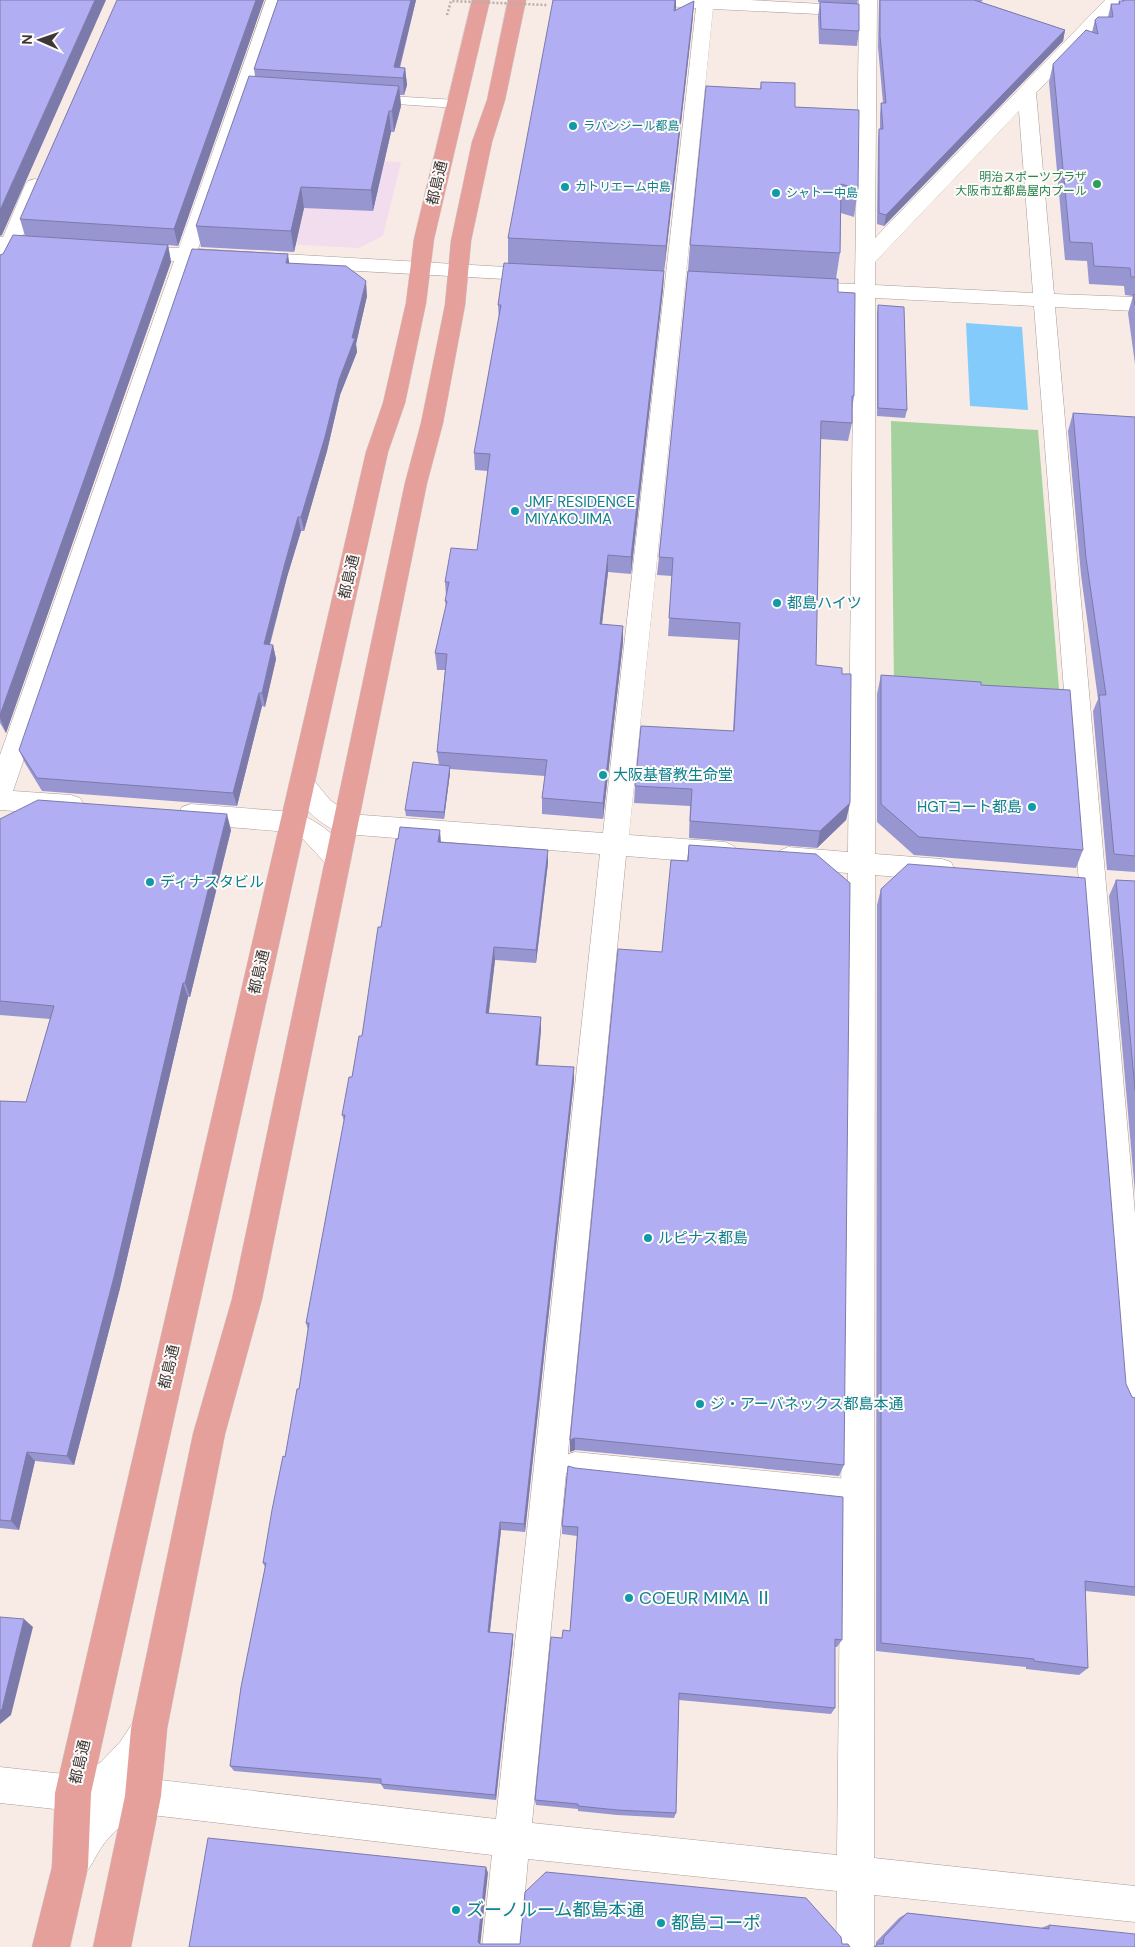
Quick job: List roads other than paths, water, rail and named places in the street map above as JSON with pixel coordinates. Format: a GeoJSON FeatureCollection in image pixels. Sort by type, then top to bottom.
{"type":"FeatureCollection","features":[{"type":"Feature","properties":{"kind":"main road","name":"都島通"},"geometry":{"type":"LineString","coordinates":[[51,1947],[70,1867],[73,1793],[377,452],[396,394],[416,303],[424,239],[481,0]]}},
{"type":"Feature","properties":{"kind":"main road"},"geometry":{"type":"LineString","coordinates":[[112,1947],[143,1796],[149,1729],[209,1434],[247,1299],[416,483],[433,414],[455,305],[461,241],[482,142],[496,100],[517,0]]}},
{"type":"Feature","properties":{"kind":"street"},"geometry":{"type":"LineString","coordinates":[[0,791],[186,255],[248,92],[275,0]]}},
{"type":"Feature","properties":{"kind":"street"},"geometry":{"type":"LineString","coordinates":[[650,0],[868,6],[855,1947]]}},
{"type":"Feature","properties":{"kind":"street"},"geometry":{"type":"LineString","coordinates":[[501,1947],[614,844],[618,826],[705,3]]}},
{"type":"Feature","properties":{"kind":"street"},"geometry":{"type":"LineString","coordinates":[[865,261],[1027,92],[1116,6]]}},
{"type":"Feature","properties":{"kind":"street"},"geometry":{"type":"LineString","coordinates":[[1027,92],[1135,1395]]}},
{"type":"Feature","properties":{"kind":"street"},"geometry":{"type":"LineString","coordinates":[[0,266],[5,244],[42,170]]}},
{"type":"Feature","properties":{"kind":"street"},"geometry":{"type":"LineString","coordinates":[[5,244],[69,248]]}},
{"type":"Feature","properties":{"kind":"street"},"geometry":{"type":"LineString","coordinates":[[116,250],[562,276]]}},
{"type":"Feature","properties":{"kind":"street"},"geometry":{"type":"LineString","coordinates":[[777,286],[1135,304]]}},
{"type":"Feature","properties":{"kind":"street"},"geometry":{"type":"LineString","coordinates":[[302,784],[310,798],[320,809],[345,824],[967,872]]}},
{"type":"Feature","properties":{"kind":"street"},"geometry":{"type":"LineString","coordinates":[[0,800],[92,807]]}},
{"type":"Feature","properties":{"kind":"street"},"geometry":{"type":"LineString","coordinates":[[168,813],[293,822],[312,832],[338,860]]}},
{"type":"Feature","properties":{"kind":"street"},"geometry":{"type":"LineString","coordinates":[[0,1785],[73,1793],[95,1787],[114,1775],[133,1755],[149,1729]]}},
{"type":"Feature","properties":{"kind":"street"},"geometry":{"type":"LineString","coordinates":[[70,1867],[86,1838],[101,1818],[120,1804],[143,1796],[513,1839],[1135,1904]]}},
{"type":"Feature","properties":{"kind":"lane"},"geometry":{"type":"LineString","coordinates":[[361,98],[457,104]]}},
{"type":"Feature","properties":{"kind":"lane"},"geometry":{"type":"LineString","coordinates":[[575,1464],[857,1493]]}},
{"type":"Feature","properties":{"kind":"water"},"geometry":{"type":"Polygon","coordinates":[[[966,323],[1022,327],[1028,410],[970,406],[966,323]]]}},
{"type":"Feature","properties":{"kind":"place","name":"ラパンジール都島"},"geometry":{"type":"Point","coordinates":[573,126]}},
{"type":"Feature","properties":{"kind":"place","name":"明治スポーツプラザ 大阪市立都島屋内プール"},"geometry":{"type":"Point","coordinates":[1097,184]}},
{"type":"Feature","properties":{"kind":"place","name":"カトリエーム中島"},"geometry":{"type":"Point","coordinates":[565,187]}},
{"type":"Feature","properties":{"kind":"place","name":"シャトー中島"},"geometry":{"type":"Point","coordinates":[776,193]}},
{"type":"Feature","properties":{"kind":"place","name":"JMF RESIDENCE MIYAKOJIMA"},"geometry":{"type":"Point","coordinates":[515,511]}},
{"type":"Feature","properties":{"kind":"place","name":"都島ハイツ"},"geometry":{"type":"Point","coordinates":[777,603]}},
{"type":"Feature","properties":{"kind":"place","name":"大阪基督教生命堂"},"geometry":{"type":"Point","coordinates":[603,775]}},
{"type":"Feature","properties":{"kind":"place","name":"HGTコート都島"},"geometry":{"type":"Point","coordinates":[1032,807]}},
{"type":"Feature","properties":{"kind":"place","name":"ディナスタビル"},"geometry":{"type":"Point","coordinates":[150,882]}},
{"type":"Feature","properties":{"kind":"place","name":"ルピナス都島"},"geometry":{"type":"Point","coordinates":[648,1238]}},
{"type":"Feature","properties":{"kind":"place","name":"ジ・アーバネックス都島本通"},"geometry":{"type":"Point","coordinates":[700,1404]}},
{"type":"Feature","properties":{"kind":"place","name":"COEUR MIMA Ⅱ"},"geometry":{"type":"Point","coordinates":[629,1598]}},
{"type":"Feature","properties":{"kind":"place","name":"ズーノルーム都島本通"},"geometry":{"type":"Point","coordinates":[456,1910]}},
{"type":"Feature","properties":{"kind":"place","name":"都島コーポ"},"geometry":{"type":"Point","coordinates":[661,1923]}}]}
